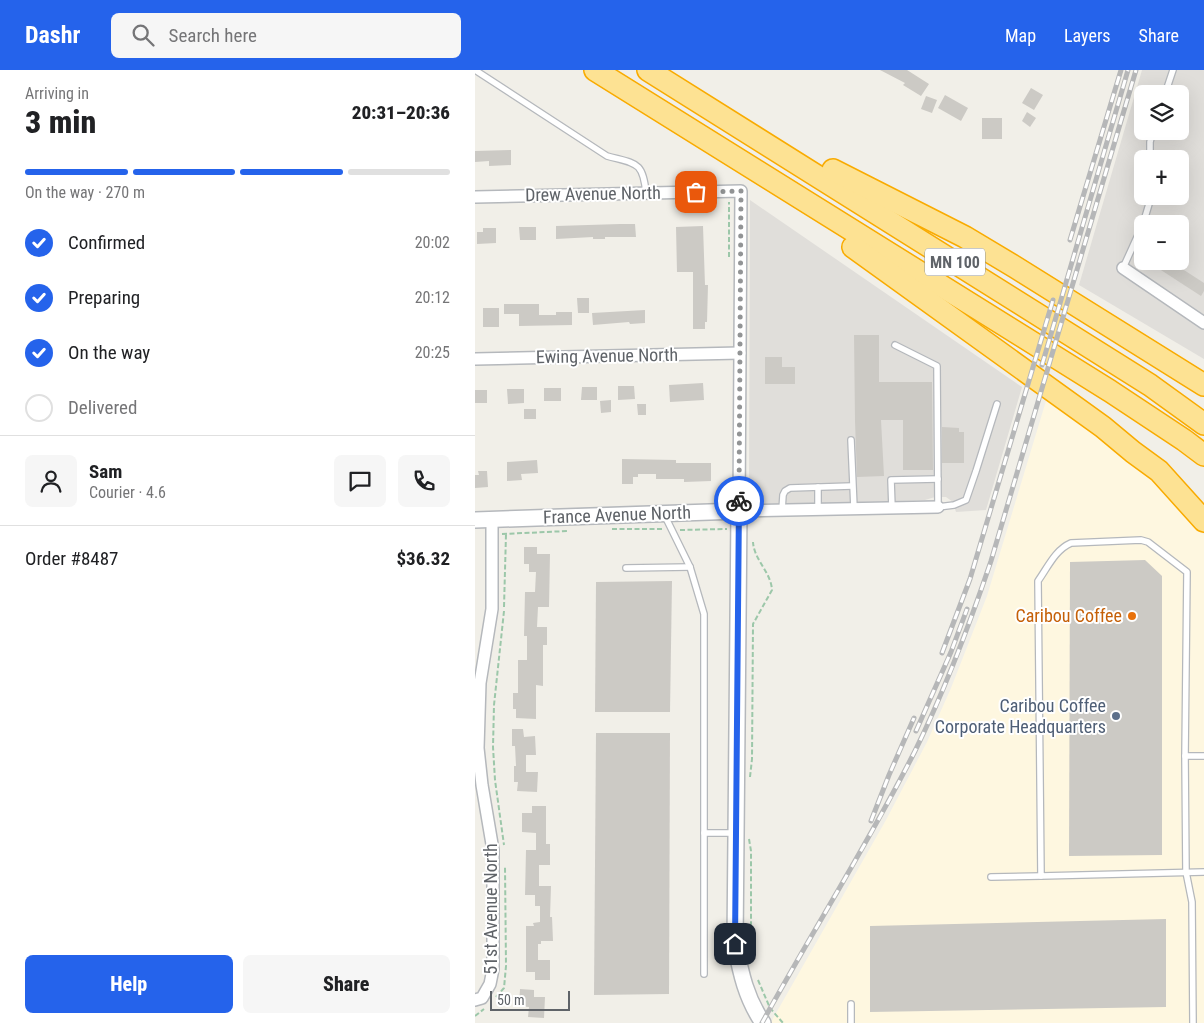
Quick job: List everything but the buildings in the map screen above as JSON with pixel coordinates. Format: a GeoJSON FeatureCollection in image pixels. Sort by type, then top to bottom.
{"type":"FeatureCollection","features":[{"type":"Feature","properties":{"kind":"highway","name":"MN 100"},"geometry":{"type":"LineString","coordinates":[[595,70],[1110,391],[1204,455]]}},
{"type":"Feature","properties":{"kind":"highway","name":"MN 100"},"geometry":{"type":"LineString","coordinates":[[649,70],[1150,385],[1204,424]]}},
{"type":"Feature","properties":{"kind":"highway"},"geometry":{"type":"LineString","coordinates":[[703,104],[965,237],[1015,266],[1204,385]]}},
{"type":"Feature","properties":{"kind":"highway"},"geometry":{"type":"LineString","coordinates":[[806,202],[834,233],[1103,427],[1159,471],[1204,521]]}},
{"type":"Feature","properties":{"kind":"street","name":"Drew Avenue North"},"geometry":{"type":"LineString","coordinates":[[475,197],[741,191],[740,353]]}},
{"type":"Feature","properties":{"kind":"street"},"geometry":{"type":"LineString","coordinates":[[1123,268],[1204,322]]}},
{"type":"Feature","properties":{"kind":"street","name":"Ewing Avenue North"},"geometry":{"type":"LineString","coordinates":[[475,359],[740,353]]}},
{"type":"Feature","properties":{"kind":"street"},"geometry":{"type":"LineString","coordinates":[[740,353],[739,511],[742,833],[735,944],[744,985],[755,1011],[763,1023]]}},
{"type":"Feature","properties":{"kind":"street","name":"France Avenue North"},"geometry":{"type":"LineString","coordinates":[[475,520],[492,527],[664,514],[938,507]]}},
{"type":"Feature","properties":{"kind":"street","name":"51st Avenue North"},"geometry":{"type":"LineString","coordinates":[[485,1001],[491,984],[493,969],[493,850],[478,748],[480,683],[492,609],[492,527]]}},
{"type":"Feature","properties":{"kind":"lane"},"geometry":{"type":"LineString","coordinates":[[475,70],[607,156],[631,162],[640,168],[644,174],[646,193]]}},
{"type":"Feature","properties":{"kind":"lane"},"geometry":{"type":"LineString","coordinates":[[1168,85],[1173,70]]}},
{"type":"Feature","properties":{"kind":"lane"},"geometry":{"type":"LineString","coordinates":[[1123,268],[1134,244]]}},
{"type":"Feature","properties":{"kind":"lane"},"geometry":{"type":"LineString","coordinates":[[895,345],[937,366],[938,507],[954,505],[965,500],[977,471],[997,404]]}},
{"type":"Feature","properties":{"kind":"lane"},"geometry":{"type":"LineString","coordinates":[[851,440],[854,508]]}},
{"type":"Feature","properties":{"kind":"lane"},"geometry":{"type":"LineString","coordinates":[[892,508],[891,480],[938,479]]}},
{"type":"Feature","properties":{"kind":"lane"},"geometry":{"type":"LineString","coordinates":[[782,510],[783,496],[785,491],[790,488],[852,486]]}},
{"type":"Feature","properties":{"kind":"lane"},"geometry":{"type":"LineString","coordinates":[[818,487],[818,509]]}},
{"type":"Feature","properties":{"kind":"lane"},"geometry":{"type":"LineString","coordinates":[[664,514],[690,567],[704,614],[704,974]]}},
{"type":"Feature","properties":{"kind":"lane"},"geometry":{"type":"LineString","coordinates":[[1041,876],[1038,581],[1056,553],[1063,546],[1071,543],[1141,540],[1148,542],[1187,572],[1186,872],[1191,902],[1193,1023]]}},
{"type":"Feature","properties":{"kind":"lane"},"geometry":{"type":"LineString","coordinates":[[625,568],[690,567]]}},
{"type":"Feature","properties":{"kind":"lane"},"geometry":{"type":"LineString","coordinates":[[1185,756],[1204,756]]}},
{"type":"Feature","properties":{"kind":"lane"},"geometry":{"type":"LineString","coordinates":[[704,833],[742,833]]}},
{"type":"Feature","properties":{"kind":"lane"},"geometry":{"type":"LineString","coordinates":[[991,877],[1204,872]]}},
{"type":"Feature","properties":{"kind":"lane"},"geometry":{"type":"LineString","coordinates":[[851,1004],[851,1023]]}},
{"type":"Feature","properties":{"kind":"path"},"geometry":{"type":"LineString","coordinates":[[492,527],[506,534],[575,530]]}},
{"type":"Feature","properties":{"kind":"path"},"geometry":{"type":"LineString","coordinates":[[611,529],[713,529]]}},
{"type":"Feature","properties":{"kind":"path"},"geometry":{"type":"LineString","coordinates":[[505,853],[495,780],[493,747],[494,705],[503,633],[506,534]]}},
{"type":"Feature","properties":{"kind":"path"},"geometry":{"type":"LineString","coordinates":[[749,783],[752,758],[753,624],[772,590],[770,579],[756,555],[752,540]]}},
{"type":"Feature","properties":{"kind":"path"},"geometry":{"type":"LineString","coordinates":[[742,833],[751,852],[751,946],[753,962]]}},
{"type":"Feature","properties":{"kind":"path"},"geometry":{"type":"LineString","coordinates":[[475,1016],[485,1001],[504,988],[506,966],[505,862]]}},
{"type":"Feature","properties":{"kind":"path"},"geometry":{"type":"LineString","coordinates":[[757,978],[770,1008],[783,1023]]}},
{"type":"Feature","properties":{"kind":"shaded area"},"geometry":{"type":"Polygon","coordinates":[[[1142,70],[1204,70],[1204,359],[1079,285],[1134,97],[1134,140],[1189,140],[1189,85],[1138,85],[1142,70]]]}},
{"type":"Feature","properties":{"kind":"shaded area"},"geometry":{"type":"Polygon","coordinates":[[[750,200],[1022,387],[986,510],[956,512],[953,502],[946,497],[935,497],[925,500],[759,505],[752,502],[749,496],[750,200]]]}},
{"type":"Feature","properties":{"kind":"shaded area"},"geometry":{"type":"Polygon","coordinates":[[[1049,391],[1141,465],[1204,535],[1204,1023],[772,1023],[886,820],[927,742],[951,688],[987,596],[1049,391]]]}},
{"type":"Feature","properties":{"kind":"railway"},"geometry":{"type":"LineString","coordinates":[[1070,240],[1121,70]]}},
{"type":"Feature","properties":{"kind":"railway"},"geometry":{"type":"LineString","coordinates":[[1042,365],[1128,70]]}},
{"type":"Feature","properties":{"kind":"railway"},"geometry":{"type":"LineString","coordinates":[[762,1023],[897,786],[926,728],[956,658],[991,561],[1136,70]]}},
{"type":"Feature","properties":{"kind":"railway"},"geometry":{"type":"LineString","coordinates":[[942,653],[970,579],[1053,300]]}},
{"type":"Feature","properties":{"kind":"railway"},"geometry":{"type":"LineString","coordinates":[[916,731],[951,652],[967,609]]}},
{"type":"Feature","properties":{"kind":"railway"},"geometry":{"type":"LineString","coordinates":[[871,821],[914,718]]}},
{"type":"Feature","properties":{"kind":"way so far"},"geometry":{"type":"LineString","coordinates":[[696,192],[741,191],[739,501]]}},
{"type":"Feature","properties":{"kind":"place","name":"Caribou Coffee"},"geometry":{"type":"Point","coordinates":[1132,616]}},
{"type":"Feature","properties":{"kind":"place","name":"Caribou Coffee Corporate Headquarters"},"geometry":{"type":"Point","coordinates":[1116,716]}},
{"type":"Feature","properties":{"kind":"route"},"geometry":{"type":"LineString","coordinates":[[735,944],[739,501]]}}]}
